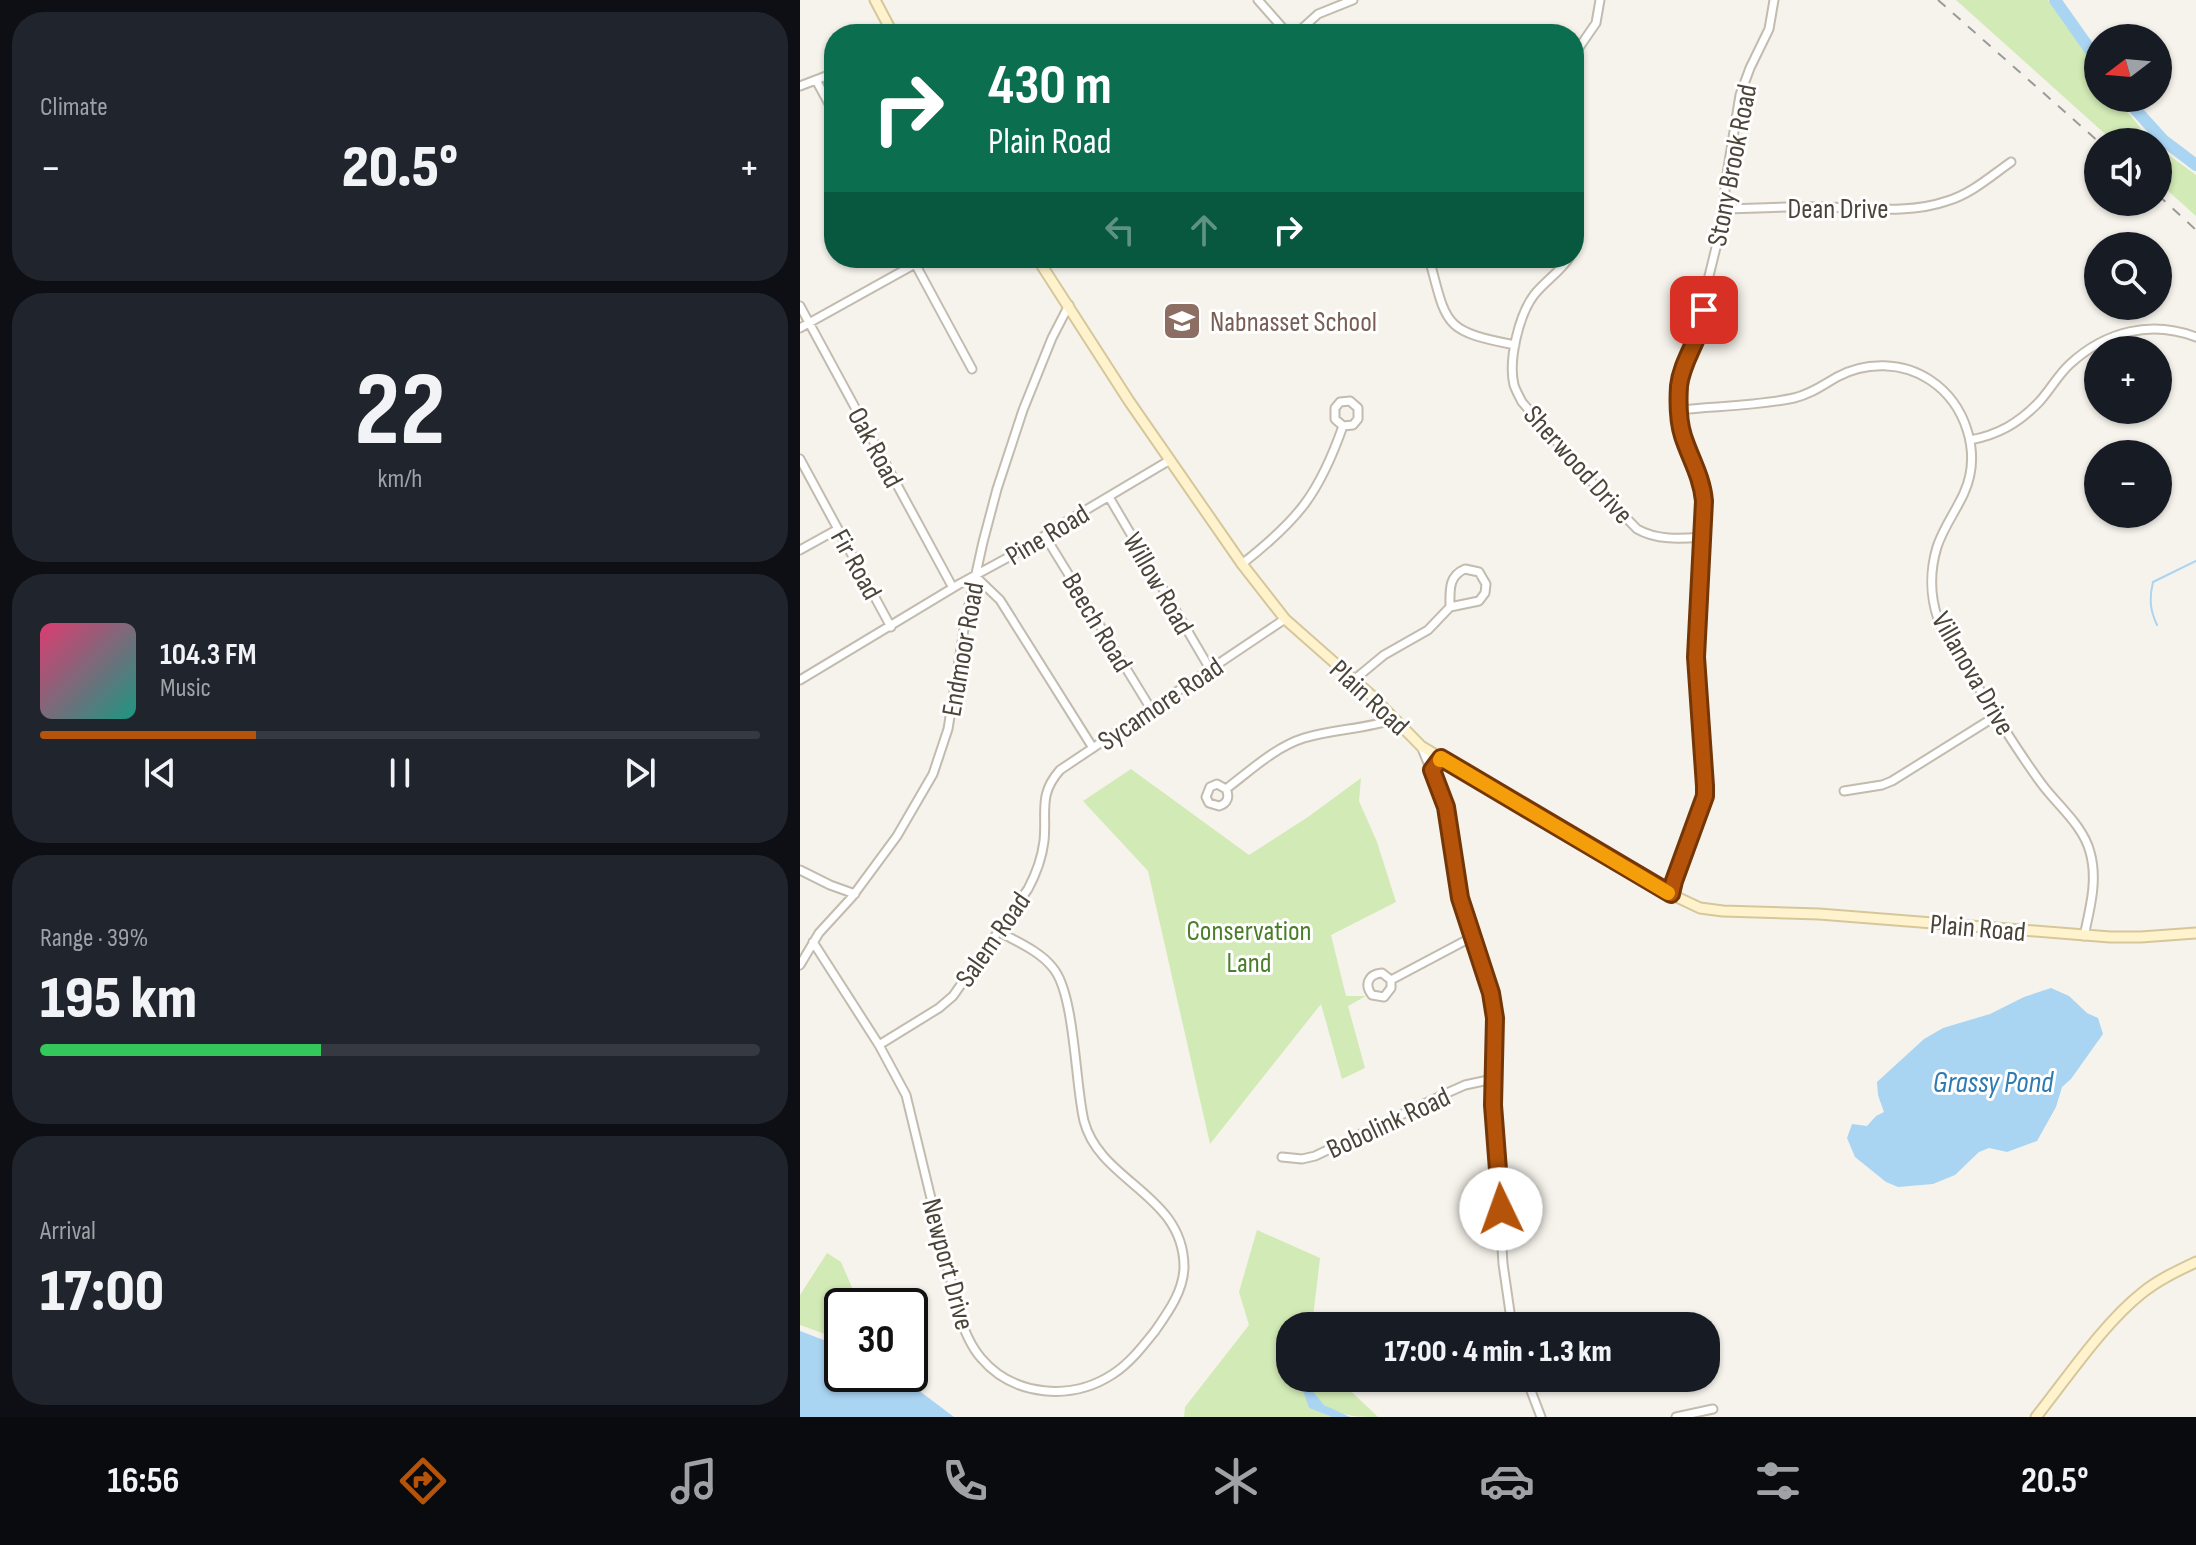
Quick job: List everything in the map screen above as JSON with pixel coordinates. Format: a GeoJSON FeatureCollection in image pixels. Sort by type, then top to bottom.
{"type":"FeatureCollection","features":[{"type":"Feature","properties":{"kind":"main road"},"geometry":{"type":"LineString","coordinates":[[875,0],[888,24]]}},
{"type":"Feature","properties":{"kind":"main road","name":"Plain Road"},"geometry":{"type":"LineString","coordinates":[[1044,268],[1129,401],[1242,564],[1285,619],[1355,679],[1421,746],[1671,894],[1700,908],[1723,911],[1819,914],[2084,936],[2141,937],[2196,933]]}},
{"type":"Feature","properties":{"kind":"main road"},"geometry":{"type":"LineString","coordinates":[[2036,1417],[2130,1303],[2164,1278],[2196,1262]]}},
{"type":"Feature","properties":{"kind":"street"},"geometry":{"type":"LineString","coordinates":[[1258,0],[1279,24]]}},
{"type":"Feature","properties":{"kind":"street"},"geometry":{"type":"LineString","coordinates":[[1308,24],[1324,11],[1353,0]]}},
{"type":"Feature","properties":{"kind":"street"},"geometry":{"type":"LineString","coordinates":[[1584,40],[1596,23],[1600,0]]}},
{"type":"Feature","properties":{"kind":"street","name":"Stony Brook Road"},"geometry":{"type":"LineString","coordinates":[[1671,894],[1705,796],[1696,657],[1703,492],[1682,433],[1680,379],[1702,322],[1724,209],[1740,95],[1769,29],[1774,0]]}},
{"type":"Feature","properties":{"kind":"street"},"geometry":{"type":"LineString","coordinates":[[800,86],[824,77]]}},
{"type":"Feature","properties":{"kind":"street"},"geometry":{"type":"LineString","coordinates":[[816,80],[824,95]]}},
{"type":"Feature","properties":{"kind":"street","name":"Dean Drive"},"geometry":{"type":"LineString","coordinates":[[1724,209],[1929,207],[1952,200],[1976,187],[2011,162]]}},
{"type":"Feature","properties":{"kind":"street"},"geometry":{"type":"LineString","coordinates":[[800,328],[901,268]]}},
{"type":"Feature","properties":{"kind":"street"},"geometry":{"type":"LineString","coordinates":[[917,268],[972,369]]}},
{"type":"Feature","properties":{"kind":"street"},"geometry":{"type":"LineString","coordinates":[[1432,268],[1442,308],[1454,325],[1474,336],[1515,345]]}},
{"type":"Feature","properties":{"kind":"street","name":"Sherwood Drive"},"geometry":{"type":"LineString","coordinates":[[1560,268],[1532,297],[1515,345],[1513,383],[1522,402],[1628,520],[1644,533],[1682,539],[1701,537]]}},
{"type":"Feature","properties":{"kind":"street","name":"Endmoor Road"},"geometry":{"type":"LineString","coordinates":[[800,965],[813,942],[855,894],[911,815],[933,774],[948,729],[975,576],[1005,461],[1052,338],[1069,305]]}},
{"type":"Feature","properties":{"kind":"street","name":"Oak Road"},"geometry":{"type":"LineString","coordinates":[[800,306],[953,588]]}},
{"type":"Feature","properties":{"kind":"street"},"geometry":{"type":"LineString","coordinates":[[1970,440],[2000,433],[2017,422],[2069,364],[2116,336],[2145,328],[2159,328],[2196,337]]}},
{"type":"Feature","properties":{"kind":"street","name":"Villanova Drive"},"geometry":{"type":"LineString","coordinates":[[1679,410],[1801,396],[1851,371],[1869,366],[1914,372],[1938,386],[1951,399],[1961,414],[1970,440],[1971,459],[1963,494],[1937,546],[1932,586],[1936,610],[1942,627],[1996,716],[2087,844],[2093,864],[2094,886],[2084,936]]}},
{"type":"Feature","properties":{"kind":"street"},"geometry":{"type":"LineString","coordinates":[[1242,564],[1282,531],[1311,499],[1326,471],[1343,426]]}},
{"type":"Feature","properties":{"kind":"street","name":"Fir Road"},"geometry":{"type":"LineString","coordinates":[[800,459],[891,627]]}},
{"type":"Feature","properties":{"kind":"street","name":"Pine Road"},"geometry":{"type":"LineString","coordinates":[[802,676],[891,627],[1170,460]]}},
{"type":"Feature","properties":{"kind":"street","name":"Willow Road"},"geometry":{"type":"LineString","coordinates":[[1109,497],[1210,669]]}},
{"type":"Feature","properties":{"kind":"street"},"geometry":{"type":"LineString","coordinates":[[800,550],[838,529]]}},
{"type":"Feature","properties":{"kind":"street","name":"Beech Road"},"geometry":{"type":"LineString","coordinates":[[1045,536],[1151,709]]}},
{"type":"Feature","properties":{"kind":"street"},"geometry":{"type":"LineString","coordinates":[[1355,679],[1384,655],[1428,630],[1450,607],[1475,603],[1482,598],[1486,584],[1479,572],[1465,569],[1453,577],[1450,607]]}},
{"type":"Feature","properties":{"kind":"street"},"geometry":{"type":"LineString","coordinates":[[975,576],[1000,600],[1093,748]]}},
{"type":"Feature","properties":{"kind":"street","name":"Sycamore Road"},"geometry":{"type":"LineString","coordinates":[[1045,795],[1060,770],[1285,619]]}},
{"type":"Feature","properties":{"kind":"street"},"geometry":{"type":"LineString","coordinates":[[1844,791],[1892,781],[1996,716]]}},
{"type":"Feature","properties":{"kind":"street"},"geometry":{"type":"LineString","coordinates":[[1226,789],[1295,742],[1395,719]]}},
{"type":"Feature","properties":{"kind":"street"},"geometry":{"type":"LineString","coordinates":[[1421,746],[1446,807],[1460,898],[1491,993],[1495,1018],[1493,1079],[1503,1264],[1510,1312]]}},
{"type":"Feature","properties":{"kind":"street"},"geometry":{"type":"LineString","coordinates":[[1432,770],[1441,758]]}},
{"type":"Feature","properties":{"kind":"street","name":"Salem Road"},"geometry":{"type":"LineString","coordinates":[[879,1045],[953,996],[1028,889],[1039,865],[1044,840],[1045,795]]}},
{"type":"Feature","properties":{"kind":"street"},"geometry":{"type":"LineString","coordinates":[[800,870],[855,894]]}},
{"type":"Feature","properties":{"kind":"street","name":"Newport Drive"},"geometry":{"type":"LineString","coordinates":[[813,942],[899,1081],[910,1109],[958,1310],[973,1348],[991,1368],[1014,1383],[1042,1391],[1063,1392],[1080,1389],[1111,1376],[1138,1351],[1173,1303],[1183,1280],[1181,1244],[1179,1235],[1163,1210],[1103,1155],[1089,1134],[1081,1106],[1059,976],[1046,960],[998,931]]}},
{"type":"Feature","properties":{"kind":"street"},"geometry":{"type":"LineString","coordinates":[[1391,980],[1474,936]]}},
{"type":"Feature","properties":{"kind":"street","name":"Bobolink Road"},"geometry":{"type":"LineString","coordinates":[[1282,1157],[1302,1159],[1315,1156],[1465,1085],[1493,1079]]}},
{"type":"Feature","properties":{"kind":"street"},"geometry":{"type":"LineString","coordinates":[[1531,1392],[1541,1417]]}},
{"type":"Feature","properties":{"kind":"street"},"geometry":{"type":"LineString","coordinates":[[1676,1417],[1713,1409]]}},
{"type":"Feature","properties":{"kind":"green space"},"geometry":{"type":"Polygon","coordinates":[[[1956,0],[2048,0],[2084,50],[2084,112],[2127,112],[2140,128],[2098,128],[1956,0]]]}},
{"type":"Feature","properties":{"kind":"green space"},"geometry":{"type":"Polygon","coordinates":[[[2172,157],[2196,175],[2196,216],[2172,195],[2172,157]]]}},
{"type":"Feature","properties":{"kind":"green space","name":"Conservation Land"},"geometry":{"type":"Polygon","coordinates":[[[1131,769],[1249,855],[1361,778],[1359,801],[1377,842],[1396,902],[1331,935],[1346,996],[1366,996],[1348,1006],[1365,1068],[1342,1079],[1321,1004],[1210,1144],[1148,871],[1083,801],[1131,769]]]}},
{"type":"Feature","properties":{"kind":"green space"},"geometry":{"type":"Polygon","coordinates":[[[1257,1230],[1320,1258],[1314,1312],[1276,1312],[1276,1392],[1304,1392],[1309,1408],[1332,1417],[1184,1417],[1185,1407],[1249,1325],[1239,1292],[1257,1230]]]}},
{"type":"Feature","properties":{"kind":"green space"},"geometry":{"type":"Polygon","coordinates":[[[827,1253],[841,1262],[852,1288],[824,1288],[824,1334],[800,1325],[800,1295],[827,1253]]]}},
{"type":"Feature","properties":{"kind":"green space"},"geometry":{"type":"Polygon","coordinates":[[[1312,1392],[1352,1392],[1378,1417],[1351,1416],[1323,1404],[1312,1392]]]}},
{"type":"Feature","properties":{"kind":"water","name":"Grassy Pond"},"geometry":{"type":"Polygon","coordinates":[[[2051,988],[2069,996],[2087,1013],[2098,1018],[2103,1034],[2062,1087],[2056,1107],[2037,1141],[2007,1152],[1989,1148],[1979,1152],[1955,1175],[1933,1184],[1898,1187],[1886,1182],[1855,1157],[1847,1138],[1852,1124],[1867,1126],[1884,1112],[1877,1082],[1924,1039],[1943,1028],[1990,1014],[2051,988]]]}},
{"type":"Feature","properties":{"kind":"water"},"geometry":{"type":"Polygon","coordinates":[[[800,1331],[824,1340],[824,1392],[921,1392],[954,1417],[800,1417],[800,1331]]]}},
{"type":"Feature","properties":{"kind":"water"},"geometry":{"type":"Polygon","coordinates":[[[1303,1392],[1313,1392],[1324,1405],[1350,1417],[1332,1417],[1309,1408],[1303,1392]]]}},
{"type":"Feature","properties":{"kind":"waterway"},"geometry":{"type":"LineString","coordinates":[[2055,0],[2084,41]]}},
{"type":"Feature","properties":{"kind":"waterway"},"geometry":{"type":"LineString","coordinates":[[2138,112],[2163,140],[2196,165]]}},
{"type":"Feature","properties":{"kind":"waterway"},"geometry":{"type":"LineString","coordinates":[[2157,625],[2151,604],[2153,582],[2196,561]]}},
{"type":"Feature","properties":{"kind":"railway"},"geometry":{"type":"LineString","coordinates":[[1938,0],[2084,129]]}},
{"type":"Feature","properties":{"kind":"railway"},"geometry":{"type":"LineString","coordinates":[[2172,208],[2196,230]]}},
{"type":"Feature","properties":{"kind":"slow traffic"},"geometry":{"type":"LineString","coordinates":[[1440,760],[1495,788],[1668,893]]}},
{"type":"Feature","properties":{"kind":"place","name":"Nabnasset School"},"geometry":{"type":"Point","coordinates":[1182,321]}},
{"type":"Feature","properties":{"kind":"route"},"geometry":{"type":"LineString","coordinates":[[1501,1209],[1493,1105],[1495,1018],[1491,993],[1460,898],[1446,807],[1432,770],[1441,758],[1671,894],[1705,796],[1696,657],[1704,501],[1700,477],[1682,433],[1679,402],[1685,362],[1700,331],[1704,310]]}}]}
